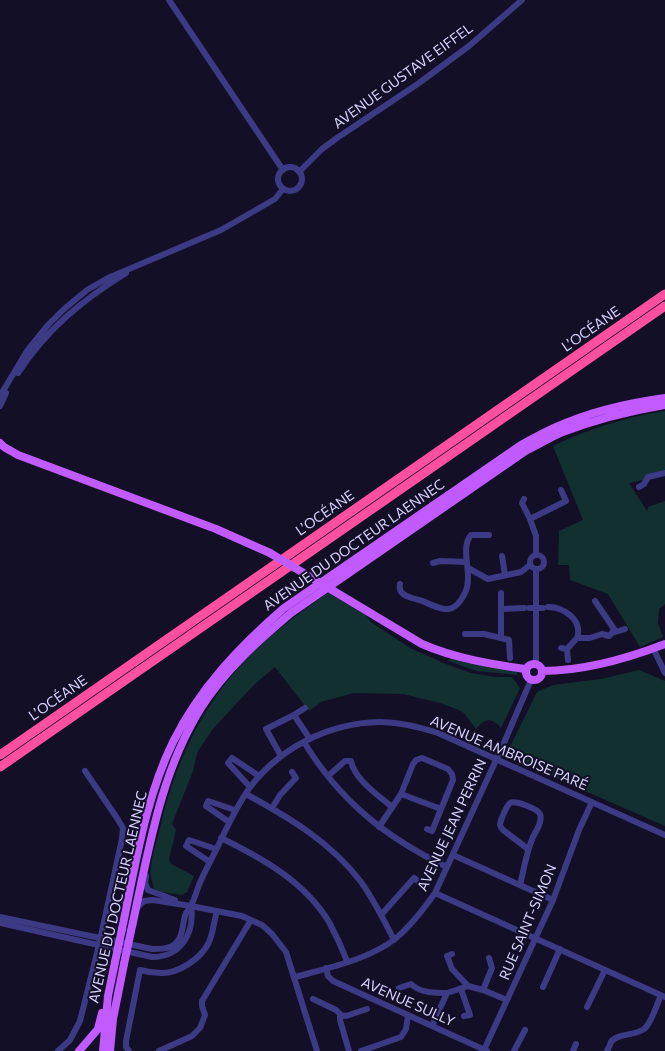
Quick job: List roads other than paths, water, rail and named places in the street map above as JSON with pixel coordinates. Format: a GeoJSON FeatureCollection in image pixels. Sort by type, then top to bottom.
{"type":"FeatureCollection","features":[{"type":"Feature","properties":{"kind":"highway","name":"L’OCÉANE"},"geometry":{"type":"LineString","coordinates":[[0,755],[665,294]]}},
{"type":"Feature","properties":{"kind":"highway","name":"L’OCÉANE"},"geometry":{"type":"LineString","coordinates":[[0,767],[665,306]]}},
{"type":"Feature","properties":{"kind":"main road","name":"AVENUE DU DOCTEUR LAENNEC"},"geometry":{"type":"LineString","coordinates":[[103,1051],[108,996],[149,810],[173,743],[196,702],[226,663],[253,635],[284,608],[521,445],[555,427],[602,411],[638,402],[665,398]]}},
{"type":"Feature","properties":{"kind":"main road","name":"AVENUE DU DOCTEUR LAENNEC"},"geometry":{"type":"LineString","coordinates":[[110,1051],[113,1019],[124,964],[158,812],[167,780],[180,746],[201,707],[232,668],[260,639],[291,613],[527,450],[559,434],[605,418],[640,409],[665,405]]}},
{"type":"Feature","properties":{"kind":"main road"},"geometry":{"type":"LineString","coordinates":[[0,443],[18,455],[216,528],[270,553],[422,644],[449,655],[525,669]]}},
{"type":"Feature","properties":{"kind":"main road"},"geometry":{"type":"LineString","coordinates":[[0,452],[18,455]]}},
{"type":"Feature","properties":{"kind":"main road"},"geometry":{"type":"LineString","coordinates":[[542,671],[607,662],[629,657],[665,644]]}},
{"type":"Feature","properties":{"kind":"main road"},"geometry":{"type":"LineString","coordinates":[[536,663],[540,666],[542,671],[539,678],[531,680],[527,677],[525,669],[530,664],[536,663]]}},
{"type":"Feature","properties":{"kind":"main road"},"geometry":{"type":"LineString","coordinates":[[79,1051],[98,1029],[108,996]]}},
{"type":"Feature","properties":{"kind":"street"},"geometry":{"type":"LineString","coordinates":[[169,0],[283,170]]}},
{"type":"Feature","properties":{"kind":"street","name":"AVENUE GUSTAVE EIFFEL"},"geometry":{"type":"LineString","coordinates":[[299,172],[314,156],[337,138],[419,83],[469,46],[522,0]]}},
{"type":"Feature","properties":{"kind":"street"},"geometry":{"type":"LineString","coordinates":[[290,168],[299,172],[301,182],[297,188],[290,191],[283,189],[280,186],[278,179],[283,170],[290,168]]}},
{"type":"Feature","properties":{"kind":"street"},"geometry":{"type":"LineString","coordinates":[[0,396],[26,351],[63,310],[87,290],[108,278],[221,230],[275,199],[283,189]]}},
{"type":"Feature","properties":{"kind":"street"},"geometry":{"type":"LineString","coordinates":[[0,406],[17,374],[30,355],[60,321],[81,303],[142,264]]}},
{"type":"Feature","properties":{"kind":"street"},"geometry":{"type":"LineString","coordinates":[[81,303],[89,293]]}},
{"type":"Feature","properties":{"kind":"street"},"geometry":{"type":"LineString","coordinates":[[639,488],[644,484],[648,477],[665,473]]}},
{"type":"Feature","properties":{"kind":"street"},"geometry":{"type":"LineString","coordinates":[[530,519],[566,501],[561,490]]}},
{"type":"Feature","properties":{"kind":"street"},"geometry":{"type":"LineString","coordinates":[[524,499],[522,503],[536,536],[536,555]]}},
{"type":"Feature","properties":{"kind":"street"},"geometry":{"type":"LineString","coordinates":[[400,584],[402,593],[408,597],[423,601],[437,609],[450,609],[456,606],[465,593],[467,587],[468,565],[466,547],[468,539],[471,535],[488,535]]}},
{"type":"Feature","properties":{"kind":"street"},"geometry":{"type":"LineString","coordinates":[[530,565],[530,559],[536,555]]}},
{"type":"Feature","properties":{"kind":"street"},"geometry":{"type":"LineString","coordinates":[[536,555],[541,557],[544,564],[542,568],[536,570]]}},
{"type":"Feature","properties":{"kind":"street"},"geometry":{"type":"LineString","coordinates":[[502,556],[505,575]]}},
{"type":"Feature","properties":{"kind":"street"},"geometry":{"type":"LineString","coordinates":[[433,563],[440,561],[468,565],[488,578],[521,572],[530,565]]}},
{"type":"Feature","properties":{"kind":"street"},"geometry":{"type":"LineString","coordinates":[[530,565],[536,570]]}},
{"type":"Feature","properties":{"kind":"street"},"geometry":{"type":"LineString","coordinates":[[536,570],[536,663]]}},
{"type":"Feature","properties":{"kind":"street"},"geometry":{"type":"LineString","coordinates":[[500,638],[501,593]]}},
{"type":"Feature","properties":{"kind":"street"},"geometry":{"type":"LineString","coordinates":[[595,601],[614,629],[612,633]]}},
{"type":"Feature","properties":{"kind":"street"},"geometry":{"type":"LineString","coordinates":[[501,608],[561,609],[572,618],[577,625],[577,638]]}},
{"type":"Feature","properties":{"kind":"street"},"geometry":{"type":"LineString","coordinates":[[568,660],[564,649],[577,638],[590,638],[602,634],[609,636],[612,633],[625,629]]}},
{"type":"Feature","properties":{"kind":"street"},"geometry":{"type":"LineString","coordinates":[[465,634],[484,634],[509,640],[510,658]]}},
{"type":"Feature","properties":{"kind":"street"},"geometry":{"type":"LineString","coordinates":[[653,648],[665,673]]}},
{"type":"Feature","properties":{"kind":"street","name":"AVENUE JEAN PERRIN"},"geometry":{"type":"LineString","coordinates":[[295,977],[370,953],[394,940],[414,922],[435,893],[497,759],[531,680]]}},
{"type":"Feature","properties":{"kind":"street"},"geometry":{"type":"LineString","coordinates":[[280,756],[266,729],[305,708]]}},
{"type":"Feature","properties":{"kind":"street"},"geometry":{"type":"LineString","coordinates":[[294,714],[314,758],[357,809],[410,848],[447,867]]}},
{"type":"Feature","properties":{"kind":"street","name":"AVENUE AMBROISE PARÉ"},"geometry":{"type":"LineString","coordinates":[[0,917],[152,949],[163,949],[176,943],[182,932],[186,912],[191,906],[198,886],[221,838],[235,810],[259,776],[280,756],[318,734],[358,724],[379,722],[401,724],[420,727],[438,733],[665,835]]}},
{"type":"Feature","properties":{"kind":"street"},"geometry":{"type":"LineString","coordinates":[[250,787],[228,763],[232,758],[259,776]]}},
{"type":"Feature","properties":{"kind":"street"},"geometry":{"type":"LineString","coordinates":[[380,827],[401,794],[413,764],[416,760],[422,758],[448,769],[452,774],[453,780],[432,831],[427,829]]}},
{"type":"Feature","properties":{"kind":"street"},"geometry":{"type":"LineString","coordinates":[[328,776],[345,761],[351,761],[352,768],[356,773],[368,786],[392,807]]}},
{"type":"Feature","properties":{"kind":"street"},"geometry":{"type":"LineString","coordinates":[[58,1051],[70,1040],[80,1021],[99,945],[122,840],[122,828],[117,818],[85,771]]}},
{"type":"Feature","properties":{"kind":"street"},"geometry":{"type":"LineString","coordinates":[[272,808],[280,795],[296,778],[292,772]]}},
{"type":"Feature","properties":{"kind":"street"},"geometry":{"type":"LineString","coordinates":[[246,794],[272,808],[303,828],[335,853],[360,881],[381,915],[394,940]]}},
{"type":"Feature","properties":{"kind":"street"},"geometry":{"type":"LineString","coordinates":[[401,794],[441,809]]}},
{"type":"Feature","properties":{"kind":"street"},"geometry":{"type":"LineString","coordinates":[[229,822],[206,806],[208,801],[235,810]]}},
{"type":"Feature","properties":{"kind":"street"},"geometry":{"type":"LineString","coordinates":[[520,885],[528,849],[541,821],[541,815],[538,811],[516,802],[512,802],[508,804],[500,822],[500,827],[528,849]]}},
{"type":"Feature","properties":{"kind":"street","name":"RUE SAINT-SIMON"},"geometry":{"type":"LineString","coordinates":[[485,1050],[553,900],[579,830],[592,802]]}},
{"type":"Feature","properties":{"kind":"street"},"geometry":{"type":"LineString","coordinates":[[153,836],[145,883],[148,890],[191,906]]}},
{"type":"Feature","properties":{"kind":"street"},"geometry":{"type":"LineString","coordinates":[[221,838],[262,859],[289,878],[303,891],[328,921],[338,939],[347,961]]}},
{"type":"Feature","properties":{"kind":"street"},"geometry":{"type":"LineString","coordinates":[[210,862],[186,846],[189,840],[216,849]]}},
{"type":"Feature","properties":{"kind":"street"},"geometry":{"type":"LineString","coordinates":[[453,855],[553,900]]}},
{"type":"Feature","properties":{"kind":"street"},"geometry":{"type":"LineString","coordinates":[[381,915],[414,878],[418,881]]}},
{"type":"Feature","properties":{"kind":"street"},"geometry":{"type":"LineString","coordinates":[[435,893],[663,996],[644,1029],[616,1038],[612,1041],[607,1051]]}},
{"type":"Feature","properties":{"kind":"street"},"geometry":{"type":"LineString","coordinates":[[136,909],[144,901],[153,900],[242,916],[262,925],[272,934],[286,952],[317,1051]]}},
{"type":"Feature","properties":{"kind":"street"},"geometry":{"type":"LineString","coordinates":[[0,923],[152,957],[163,957],[176,951],[186,939],[191,925],[191,906]]}},
{"type":"Feature","properties":{"kind":"street"},"geometry":{"type":"LineString","coordinates":[[129,1051],[126,1048],[126,1041],[140,970],[163,973],[176,970],[187,965],[200,955],[208,944],[217,911]]}},
{"type":"Feature","properties":{"kind":"street"},"geometry":{"type":"LineString","coordinates":[[159,1051],[192,1036],[200,1028],[205,1014],[202,1001],[252,920]]}},
{"type":"Feature","properties":{"kind":"street"},"geometry":{"type":"LineString","coordinates":[[543,987],[560,949]]}},
{"type":"Feature","properties":{"kind":"street"},"geometry":{"type":"LineString","coordinates":[[452,954],[447,956],[452,969],[468,986],[483,990],[507,1000]]}},
{"type":"Feature","properties":{"kind":"street"},"geometry":{"type":"LineString","coordinates":[[483,990],[492,968],[489,958]]}},
{"type":"Feature","properties":{"kind":"street","name":"AVENUE SULLY"},"geometry":{"type":"LineString","coordinates":[[326,968],[328,976],[333,981],[485,1050]]}},
{"type":"Feature","properties":{"kind":"street"},"geometry":{"type":"LineString","coordinates":[[587,1008],[604,970]]}},
{"type":"Feature","properties":{"kind":"street"},"geometry":{"type":"LineString","coordinates":[[399,988],[411,984],[423,991],[447,993],[461,990],[468,986]]}},
{"type":"Feature","properties":{"kind":"street"},"geometry":{"type":"LineString","coordinates":[[461,990],[470,1015],[464,1016]]}},
{"type":"Feature","properties":{"kind":"street"},"geometry":{"type":"LineString","coordinates":[[432,1026],[447,993]]}},
{"type":"Feature","properties":{"kind":"street"},"geometry":{"type":"LineString","coordinates":[[313,999],[336,1010],[340,1016],[349,1051]]}},
{"type":"Feature","properties":{"kind":"street"},"geometry":{"type":"LineString","coordinates":[[340,1016],[346,1016],[366,1009]]}},
{"type":"Feature","properties":{"kind":"street"},"geometry":{"type":"LineString","coordinates":[[360,1051],[401,1037],[406,1029],[408,1015]]}},
{"type":"Feature","properties":{"kind":"street"},"geometry":{"type":"LineString","coordinates":[[514,1051],[525,1030]]}},
{"type":"Feature","properties":{"kind":"street"},"geometry":{"type":"LineString","coordinates":[[573,1051],[576,1044]]}}]}
